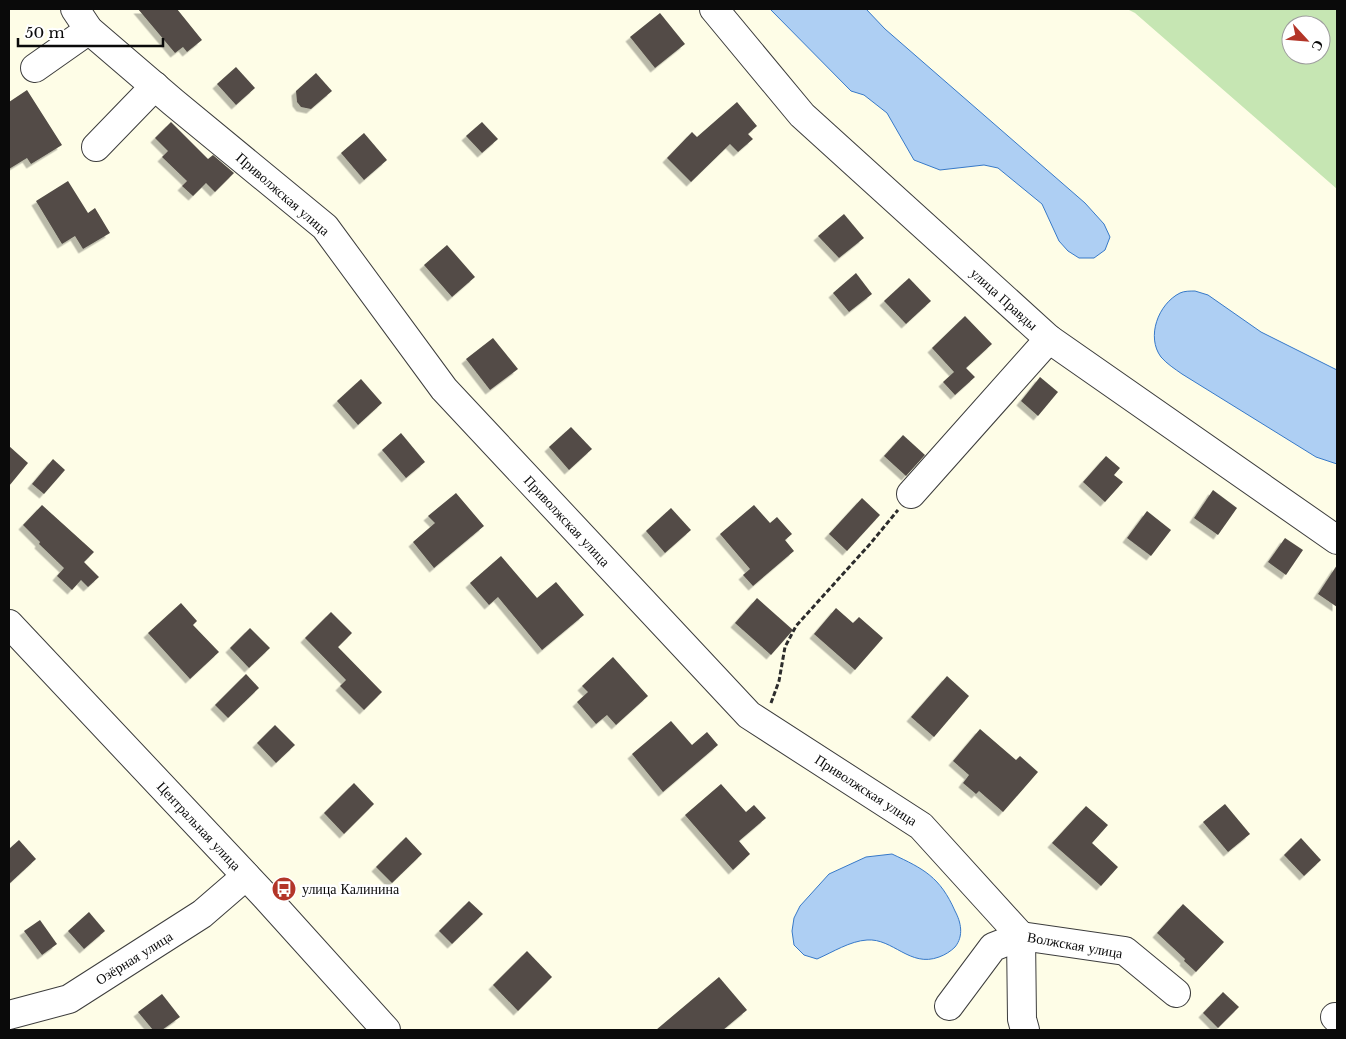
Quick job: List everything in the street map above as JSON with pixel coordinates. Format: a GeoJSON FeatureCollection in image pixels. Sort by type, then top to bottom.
{"type":"FeatureCollection","features":[{"type":"Feature","properties":{"kind":"street","name":"улица Правды"},"geometry":{"type":"LineString","coordinates":[[714,9],[802,115],[1049,339],[1337,540]]}},
{"type":"Feature","properties":{"kind":"street"},"geometry":{"type":"LineString","coordinates":[[35,68],[82,19]]}},
{"type":"Feature","properties":{"kind":"street","name":"Приволжская улица"},"geometry":{"type":"LineString","coordinates":[[82,19],[155,86],[325,227],[444,389],[749,715],[921,826],[1021,936]]}},
{"type":"Feature","properties":{"kind":"street"},"geometry":{"type":"LineString","coordinates":[[96,147],[155,86]]}},
{"type":"Feature","properties":{"kind":"street"},"geometry":{"type":"LineString","coordinates":[[911,494],[1049,339]]}},
{"type":"Feature","properties":{"kind":"street","name":"Центральная улица"},"geometry":{"type":"LineString","coordinates":[[9,624],[246,876],[386,1030]]}},
{"type":"Feature","properties":{"kind":"street","name":"Озёрная улица"},"geometry":{"type":"LineString","coordinates":[[9,1016],[69,999],[202,914],[246,876]]}},
{"type":"Feature","properties":{"kind":"street"},"geometry":{"type":"LineString","coordinates":[[950,1006],[993,947],[1021,936],[1022,1019],[1025,1030]]}},
{"type":"Feature","properties":{"kind":"street","name":"Волжская улица"},"geometry":{"type":"LineString","coordinates":[[1021,936],[1125,951],[1176,993]]}},
{"type":"Feature","properties":{"kind":"path"},"geometry":{"type":"LineString","coordinates":[[764,725],[779,681],[785,647],[796,626],[870,544],[911,494]]}},
{"type":"Feature","properties":{"kind":"green space"},"geometry":{"type":"Polygon","coordinates":[[[1127,9],[1337,9],[1337,189],[1135,13],[1127,9]]]}},
{"type":"Feature","properties":{"kind":"water"},"geometry":{"type":"Polygon","coordinates":[[[770,9],[866,9],[885,29],[1085,203],[1104,224],[1110,237],[1105,250],[1094,258],[1079,258],[1068,251],[1059,241],[1042,204],[998,168],[984,165],[940,170],[914,160],[887,113],[864,95],[851,91],[770,9]]]}},
{"type":"Feature","properties":{"kind":"water"},"geometry":{"type":"Polygon","coordinates":[[[1185,291],[1195,291],[1208,295],[1261,332],[1337,370],[1337,464],[1316,457],[1182,374],[1161,357],[1155,340],[1155,331],[1160,313],[1172,298],[1185,291]]]}},
{"type":"Feature","properties":{"kind":"water"},"geometry":{"type":"Polygon","coordinates":[[[892,854],[930,875],[943,890],[960,924],[961,934],[955,947],[939,957],[919,959],[885,943],[867,940],[848,945],[817,959],[804,955],[794,945],[792,931],[794,918],[800,906],[829,874],[866,857],[892,854]]]}},
{"type":"Feature","properties":{"kind":"building"},"geometry":{"type":"Polygon","coordinates":[[[138,9],[177,9],[202,40],[187,52],[183,47],[175,53],[138,9]]]}},
{"type":"Feature","properties":{"kind":"building"},"geometry":{"type":"Polygon","coordinates":[[[660,13],[685,44],[655,68],[630,37],[660,13]]]}},
{"type":"Feature","properties":{"kind":"building"},"geometry":{"type":"Polygon","coordinates":[[[236,67],[255,88],[236,105],[217,84],[236,67]]]}},
{"type":"Feature","properties":{"kind":"building"},"geometry":{"type":"Polygon","coordinates":[[[316,73],[332,91],[311,109],[301,107],[297,102],[296,91],[316,73]]]}},
{"type":"Feature","properties":{"kind":"building"},"geometry":{"type":"Polygon","coordinates":[[[27,90],[62,145],[31,164],[27,158],[9,169],[9,102],[27,90]]]}},
{"type":"Feature","properties":{"kind":"building"},"geometry":{"type":"Polygon","coordinates":[[[737,102],[757,126],[748,134],[753,139],[738,152],[730,144],[691,182],[667,158],[692,132],[697,137],[737,102]]]}},
{"type":"Feature","properties":{"kind":"building"},"geometry":{"type":"Polygon","coordinates":[[[171,122],[208,159],[213,155],[234,173],[215,192],[206,183],[193,196],[182,186],[187,181],[162,157],[168,151],[155,138],[171,122]]]}},
{"type":"Feature","properties":{"kind":"building"},"geometry":{"type":"Polygon","coordinates":[[[482,122],[498,139],[482,153],[466,136],[482,122]]]}},
{"type":"Feature","properties":{"kind":"building"},"geometry":{"type":"Polygon","coordinates":[[[364,133],[387,160],[364,180],[341,153],[364,133]]]}},
{"type":"Feature","properties":{"kind":"building"},"geometry":{"type":"Polygon","coordinates":[[[68,181],[88,213],[95,208],[110,233],[83,249],[75,236],[62,244],[36,201],[68,181]]]}},
{"type":"Feature","properties":{"kind":"building"},"geometry":{"type":"Polygon","coordinates":[[[844,214],[864,238],[839,258],[818,236],[844,214]]]}},
{"type":"Feature","properties":{"kind":"building"},"geometry":{"type":"Polygon","coordinates":[[[447,245],[475,277],[452,297],[424,265],[447,245]]]}},
{"type":"Feature","properties":{"kind":"building"},"geometry":{"type":"Polygon","coordinates":[[[856,273],[872,294],[849,312],[833,293],[856,273]]]}},
{"type":"Feature","properties":{"kind":"building"},"geometry":{"type":"Polygon","coordinates":[[[909,278],[931,301],[906,324],[884,301],[909,278]]]}},
{"type":"Feature","properties":{"kind":"building"},"geometry":{"type":"Polygon","coordinates":[[[965,316],[992,344],[966,368],[975,377],[955,395],[943,382],[954,372],[932,348],[965,316]]]}},
{"type":"Feature","properties":{"kind":"building"},"geometry":{"type":"Polygon","coordinates":[[[493,338],[518,369],[490,390],[466,359],[493,338]]]}},
{"type":"Feature","properties":{"kind":"building"},"geometry":{"type":"Polygon","coordinates":[[[1040,377],[1058,392],[1038,416],[1021,401],[1040,377]]]}},
{"type":"Feature","properties":{"kind":"building"},"geometry":{"type":"Polygon","coordinates":[[[361,379],[382,403],[358,425],[337,401],[361,379]]]}},
{"type":"Feature","properties":{"kind":"building"},"geometry":{"type":"Polygon","coordinates":[[[571,427],[592,449],[569,470],[549,447],[571,427]]]}},
{"type":"Feature","properties":{"kind":"building"},"geometry":{"type":"Polygon","coordinates":[[[401,433],[425,462],[406,478],[382,450],[401,433]]]}},
{"type":"Feature","properties":{"kind":"building"},"geometry":{"type":"Polygon","coordinates":[[[903,435],[925,455],[906,476],[884,456],[903,435]]]}},
{"type":"Feature","properties":{"kind":"building"},"geometry":{"type":"Polygon","coordinates":[[[9,446],[28,463],[9,486],[9,446]]]}},
{"type":"Feature","properties":{"kind":"building"},"geometry":{"type":"Polygon","coordinates":[[[1106,456],[1120,468],[1114,475],[1123,482],[1105,502],[1083,482],[1106,456]]]}},
{"type":"Feature","properties":{"kind":"building"},"geometry":{"type":"Polygon","coordinates":[[[53,459],[65,470],[44,494],[32,484],[53,459]]]}},
{"type":"Feature","properties":{"kind":"building"},"geometry":{"type":"Polygon","coordinates":[[[1213,490],[1237,508],[1218,535],[1194,518],[1213,490]]]}},
{"type":"Feature","properties":{"kind":"building"},"geometry":{"type":"Polygon","coordinates":[[[456,493],[484,526],[434,568],[413,542],[435,523],[428,516],[456,493]]]}},
{"type":"Feature","properties":{"kind":"building"},"geometry":{"type":"Polygon","coordinates":[[[862,498],[880,515],[847,551],[829,534],[862,498]]]}},
{"type":"Feature","properties":{"kind":"building"},"geometry":{"type":"Polygon","coordinates":[[[42,505],[94,552],[84,562],[99,577],[88,587],[81,580],[72,590],[57,576],[64,568],[39,544],[40,542],[23,525],[42,505]]]}},
{"type":"Feature","properties":{"kind":"building"},"geometry":{"type":"Polygon","coordinates":[[[754,505],[770,523],[777,517],[792,534],[785,540],[794,551],[753,586],[743,575],[750,569],[720,534],[754,505]]]}},
{"type":"Feature","properties":{"kind":"building"},"geometry":{"type":"Polygon","coordinates":[[[671,508],[691,530],[665,553],[646,531],[671,508]]]}},
{"type":"Feature","properties":{"kind":"building"},"geometry":{"type":"Polygon","coordinates":[[[1147,511],[1171,530],[1151,556],[1127,538],[1147,511]]]}},
{"type":"Feature","properties":{"kind":"building"},"geometry":{"type":"Polygon","coordinates":[[[1285,538],[1303,550],[1286,575],[1268,562],[1285,538]]]}},
{"type":"Feature","properties":{"kind":"building"},"geometry":{"type":"Polygon","coordinates":[[[501,556],[537,598],[556,582],[584,615],[542,650],[498,597],[489,605],[470,583],[501,556]]]}},
{"type":"Feature","properties":{"kind":"building"},"geometry":{"type":"Polygon","coordinates":[[[1337,565],[1337,607],[1318,594],[1337,565]]]}},
{"type":"Feature","properties":{"kind":"building"},"geometry":{"type":"Polygon","coordinates":[[[757,598],[793,630],[771,655],[735,623],[757,598]]]}},
{"type":"Feature","properties":{"kind":"building"},"geometry":{"type":"Polygon","coordinates":[[[181,603],[197,621],[193,625],[219,652],[190,679],[148,633],[181,603]]]}},
{"type":"Feature","properties":{"kind":"building"},"geometry":{"type":"Polygon","coordinates":[[[836,608],[853,623],[859,617],[883,638],[855,670],[814,634],[836,608]]]}},
{"type":"Feature","properties":{"kind":"building"},"geometry":{"type":"Polygon","coordinates":[[[331,612],[352,633],[338,647],[382,692],[364,710],[340,686],[346,680],[305,638],[331,612]]]}},
{"type":"Feature","properties":{"kind":"building"},"geometry":{"type":"Polygon","coordinates":[[[250,628],[270,648],[249,668],[230,648],[250,628]]]}},
{"type":"Feature","properties":{"kind":"building"},"geometry":{"type":"Polygon","coordinates":[[[613,657],[648,696],[616,725],[607,715],[596,724],[577,702],[588,692],[582,686],[613,657]]]}},
{"type":"Feature","properties":{"kind":"building"},"geometry":{"type":"Polygon","coordinates":[[[246,674],[259,688],[228,718],[215,705],[246,674]]]}},
{"type":"Feature","properties":{"kind":"building"},"geometry":{"type":"Polygon","coordinates":[[[947,676],[969,696],[934,737],[911,717],[947,676]]]}},
{"type":"Feature","properties":{"kind":"building"},"geometry":{"type":"Polygon","coordinates":[[[671,721],[692,745],[707,732],[718,745],[663,792],[632,754],[671,721]]]}},
{"type":"Feature","properties":{"kind":"building"},"geometry":{"type":"Polygon","coordinates":[[[275,725],[295,745],[276,763],[257,743],[275,725]]]}},
{"type":"Feature","properties":{"kind":"building"},"geometry":{"type":"Polygon","coordinates":[[[980,729],[1016,760],[1020,756],[1038,772],[1003,812],[979,791],[976,794],[963,783],[969,775],[953,761],[980,729]]]}},
{"type":"Feature","properties":{"kind":"building"},"geometry":{"type":"Polygon","coordinates":[[[354,783],[374,804],[344,834],[324,813],[354,783]]]}},
{"type":"Feature","properties":{"kind":"building"},"geometry":{"type":"Polygon","coordinates":[[[721,784],[746,812],[754,805],[766,818],[739,841],[750,854],[733,870],[685,815],[721,784]]]}},
{"type":"Feature","properties":{"kind":"building"},"geometry":{"type":"Polygon","coordinates":[[[1225,804],[1250,834],[1228,852],[1203,822],[1225,804]]]}},
{"type":"Feature","properties":{"kind":"building"},"geometry":{"type":"Polygon","coordinates":[[[1086,806],[1108,825],[1092,843],[1118,867],[1101,886],[1052,843],[1086,806]]]}},
{"type":"Feature","properties":{"kind":"building"},"geometry":{"type":"Polygon","coordinates":[[[406,837],[422,854],[392,883],[376,867],[406,837]]]}},
{"type":"Feature","properties":{"kind":"building"},"geometry":{"type":"Polygon","coordinates":[[[1301,838],[1321,860],[1304,876],[1284,855],[1301,838]]]}},
{"type":"Feature","properties":{"kind":"building"},"geometry":{"type":"Polygon","coordinates":[[[19,840],[36,859],[9,884],[9,849],[19,840]]]}},
{"type":"Feature","properties":{"kind":"building"},"geometry":{"type":"Polygon","coordinates":[[[469,901],[483,914],[452,944],[439,931],[469,901]]]}},
{"type":"Feature","properties":{"kind":"building"},"geometry":{"type":"Polygon","coordinates":[[[1183,904],[1224,942],[1196,972],[1157,933],[1183,904]]]}},
{"type":"Feature","properties":{"kind":"building"},"geometry":{"type":"Polygon","coordinates":[[[89,912],[105,931],[84,949],[68,931],[89,912]]]}},
{"type":"Feature","properties":{"kind":"building"},"geometry":{"type":"Polygon","coordinates":[[[40,920],[57,944],[42,955],[24,931],[40,920]]]}},
{"type":"Feature","properties":{"kind":"building"},"geometry":{"type":"Polygon","coordinates":[[[527,951],[552,977],[518,1011],[493,985],[527,951]]]}},
{"type":"Feature","properties":{"kind":"building"},"geometry":{"type":"Polygon","coordinates":[[[719,977],[747,1010],[723,1030],[656,1030],[719,977]]]}},
{"type":"Feature","properties":{"kind":"building"},"geometry":{"type":"Polygon","coordinates":[[[1223,992],[1239,1007],[1218,1028],[1203,1013],[1223,992]]]}},
{"type":"Feature","properties":{"kind":"building"},"geometry":{"type":"Polygon","coordinates":[[[162,994],[180,1017],[162,1030],[153,1030],[138,1012],[162,994]]]}},
{"type":"Feature","properties":{"kind":"place","name":"улица Калинина"},"geometry":{"type":"Point","coordinates":[284,889]}}]}
